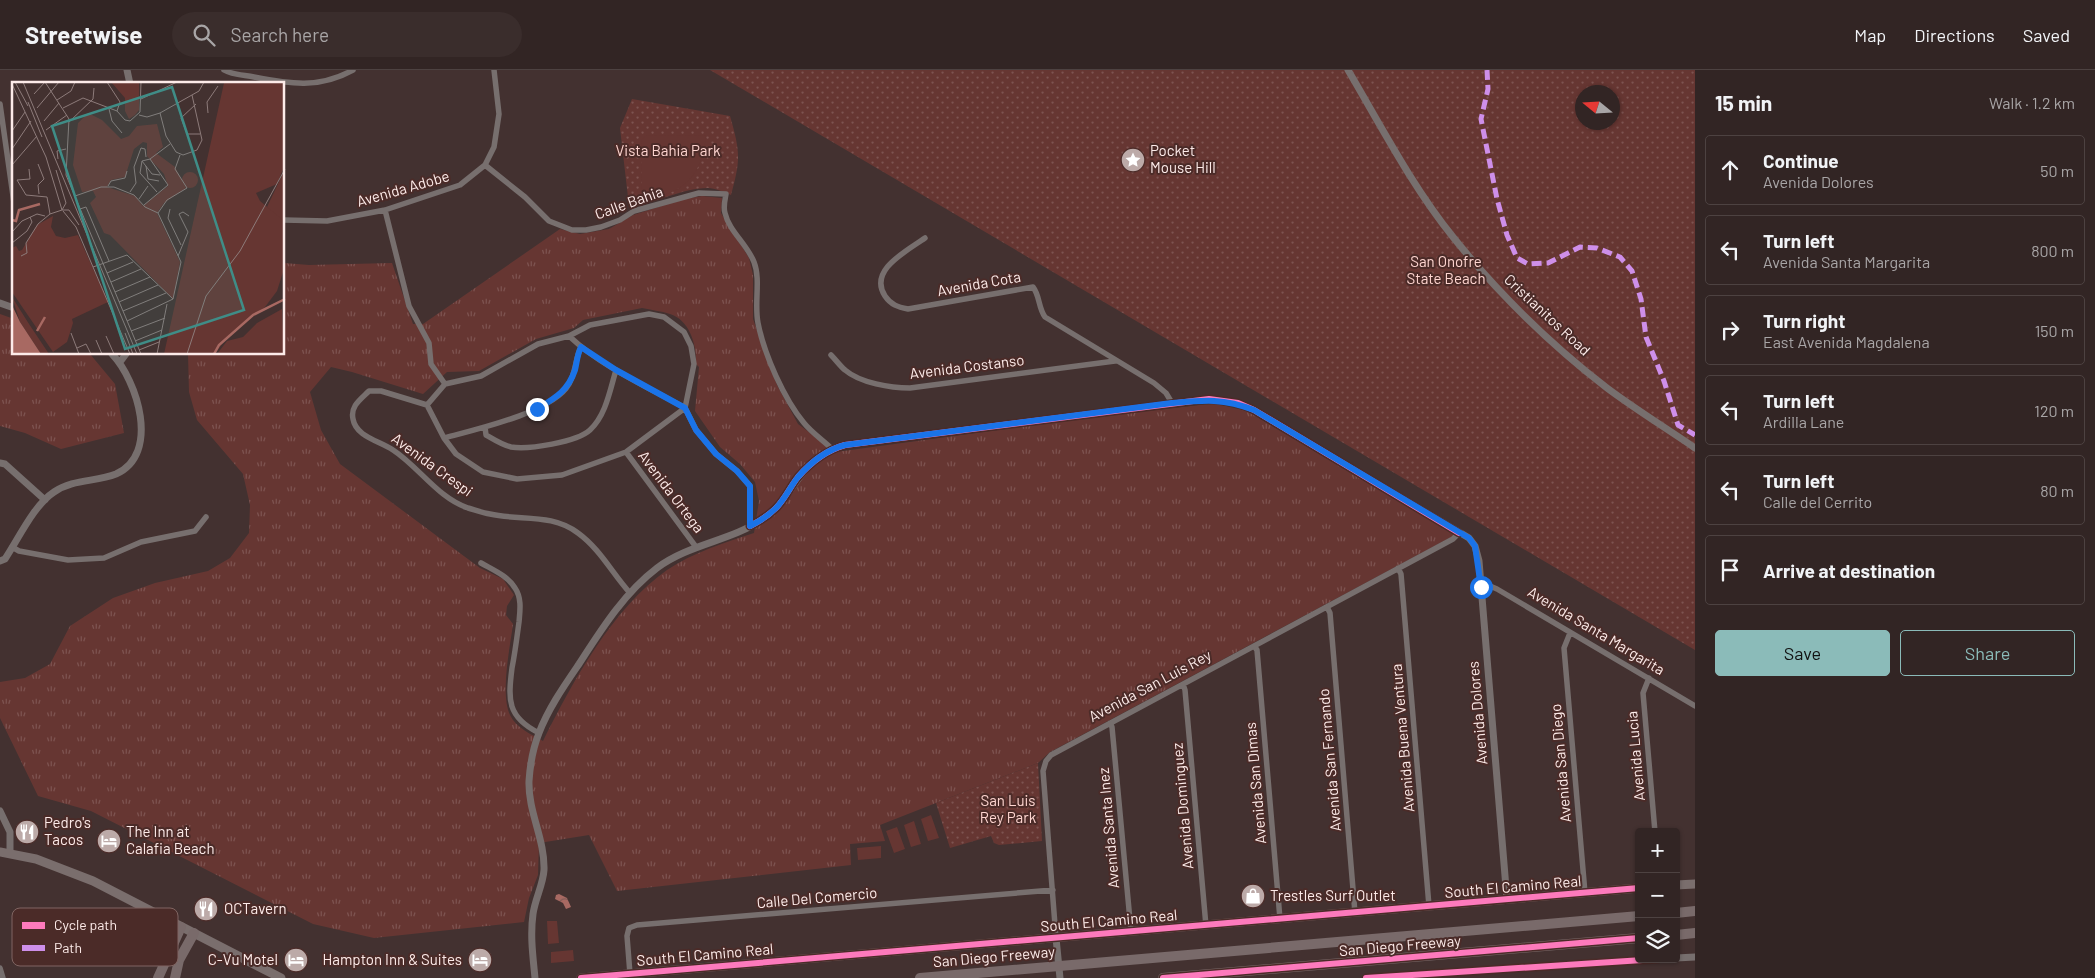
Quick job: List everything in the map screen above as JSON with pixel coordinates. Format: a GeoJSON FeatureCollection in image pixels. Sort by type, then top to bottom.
{"type":"FeatureCollection","features":[{"type":"Feature","properties":{"kind":"highway"},"geometry":{"type":"LineString","coordinates":[[1680,913],[1695,911]]}},
{"type":"Feature","properties":{"kind":"highway","name":"San Diego Freeway"},"geometry":{"type":"LineString","coordinates":[[920,978],[1635,916]]}},
{"type":"Feature","properties":{"kind":"highway"},"geometry":{"type":"LineString","coordinates":[[178,934],[181,927]]}},
{"type":"Feature","properties":{"kind":"highway"},"geometry":{"type":"LineString","coordinates":[[178,964],[194,933]]}},
{"type":"Feature","properties":{"kind":"highway"},"geometry":{"type":"LineString","coordinates":[[1680,935],[1695,933]]}},
{"type":"Feature","properties":{"kind":"highway","name":"San Diego Freeway"},"geometry":{"type":"LineString","coordinates":[[1163,978],[1635,938]]}},
{"type":"Feature","properties":{"kind":"highway"},"geometry":{"type":"LineString","coordinates":[[158,978],[163,966]]}},
{"type":"Feature","properties":{"kind":"main road"},"geometry":{"type":"LineString","coordinates":[[0,852],[36,859],[83,876],[144,908]]}},
{"type":"Feature","properties":{"kind":"main road"},"geometry":{"type":"LineString","coordinates":[[1680,886],[1695,884]]}},
{"type":"Feature","properties":{"kind":"main road","name":"South El Camino Real"},"geometry":{"type":"LineString","coordinates":[[581,978],[1635,888]]}},
{"type":"Feature","properties":{"kind":"main road"},"geometry":{"type":"LineString","coordinates":[[178,925],[281,978]]}},
{"type":"Feature","properties":{"kind":"street"},"geometry":{"type":"LineString","coordinates":[[224,70],[283,82]]}},
{"type":"Feature","properties":{"kind":"street"},"geometry":{"type":"LineString","coordinates":[[285,82],[298,85],[314,84],[342,76],[353,70]]}},
{"type":"Feature","properties":{"kind":"street","name":"Avenida Adobe"},"geometry":{"type":"LineString","coordinates":[[285,220],[327,221],[385,210],[460,185],[485,165],[494,147],[499,114],[494,70]]}},
{"type":"Feature","properties":{"kind":"street","name":"Cristianitos Road"},"geometry":{"type":"LineString","coordinates":[[1348,70],[1439,218],[1488,279],[1530,322],[1566,354],[1608,388],[1695,448]]}},
{"type":"Feature","properties":{"kind":"street"},"geometry":{"type":"LineString","coordinates":[[0,104],[12,189]]}},
{"type":"Feature","properties":{"kind":"street","name":"Calle Bahia"},"geometry":{"type":"LineString","coordinates":[[485,165],[525,197],[549,221],[572,230],[601,227],[620,220],[634,211],[699,193],[726,194],[724,211],[729,224],[754,261],[757,273],[758,322],[769,357],[789,401],[804,424],[832,448]]}},
{"type":"Feature","properties":{"kind":"street"},"geometry":{"type":"LineString","coordinates":[[385,210],[409,306],[429,343],[431,364],[444,384]]}},
{"type":"Feature","properties":{"kind":"street","name":"Avenida Cota"},"geometry":{"type":"LineString","coordinates":[[925,238],[887,266],[882,276],[881,286],[884,294],[897,307],[908,309],[1033,287],[1037,292],[1040,309],[1045,316],[1154,383],[1166,393],[1172,403]]}},
{"type":"Feature","properties":{"kind":"street"},"geometry":{"type":"LineString","coordinates":[[0,303],[12,307]]}},
{"type":"Feature","properties":{"kind":"street"},"geometry":{"type":"LineString","coordinates":[[644,315],[656,315],[670,320],[684,332],[691,346],[694,364],[685,408],[626,452],[562,475],[518,479],[483,472],[456,454],[444,438],[427,405],[444,384],[481,376],[538,344],[569,336],[590,325],[644,315]]}},
{"type":"Feature","properties":{"kind":"street"},"geometry":{"type":"LineString","coordinates":[[569,336],[581,347],[616,370],[685,408],[696,430],[716,454],[737,471],[750,486],[750,526]]}},
{"type":"Feature","properties":{"kind":"street"},"geometry":{"type":"LineString","coordinates":[[444,438],[485,427],[537,409],[554,398],[569,385],[581,347]]}},
{"type":"Feature","properties":{"kind":"street"},"geometry":{"type":"LineString","coordinates":[[0,562],[5,558],[45,500],[64,486],[117,473],[126,467],[137,453],[142,432],[134,389],[120,362],[113,355]]}},
{"type":"Feature","properties":{"kind":"street"},"geometry":{"type":"LineString","coordinates":[[120,362],[125,355]]}},
{"type":"Feature","properties":{"kind":"street","name":"Avenida Costanso"},"geometry":{"type":"LineString","coordinates":[[831,355],[846,371],[876,384],[893,388],[910,388],[1115,360]]}},
{"type":"Feature","properties":{"kind":"street"},"geometry":{"type":"LineString","coordinates":[[485,427],[486,435],[511,447],[556,444],[576,437],[590,430],[605,407],[616,370]]}},
{"type":"Feature","properties":{"kind":"street","name":"Avenida Crespi"},"geometry":{"type":"LineString","coordinates":[[427,405],[381,391],[369,391],[356,403],[352,411],[352,418],[359,432],[392,450],[415,466],[437,488],[466,507],[491,514],[536,518],[558,523],[578,532],[601,554],[630,593]]}},
{"type":"Feature","properties":{"kind":"street"},"geometry":{"type":"LineString","coordinates":[[535,978],[531,932],[533,911],[544,871],[542,841],[532,813],[529,781],[539,733],[560,692],[605,625],[630,593],[657,568],[678,555],[763,519],[777,507],[798,477],[814,461],[832,448],[1172,403],[1222,400],[1254,410],[1460,532]]}},
{"type":"Feature","properties":{"kind":"street","name":"Avenida Ortega"},"geometry":{"type":"LineString","coordinates":[[626,452],[696,547]]}},
{"type":"Feature","properties":{"kind":"street"},"geometry":{"type":"LineString","coordinates":[[0,463],[5,464],[45,500]]}},
{"type":"Feature","properties":{"kind":"street"},"geometry":{"type":"LineString","coordinates":[[12,547],[18,551],[68,560],[104,558],[141,542],[195,531],[206,517]]}},
{"type":"Feature","properties":{"kind":"street","name":"Avenida San Luis Rey"},"geometry":{"type":"LineString","coordinates":[[1060,978],[1043,771],[1046,761],[1052,755],[1110,723],[1454,539],[1460,532]]}},
{"type":"Feature","properties":{"kind":"street","name":"Avenida Dolores"},"geometry":{"type":"LineString","coordinates":[[1460,532],[1471,540],[1475,546],[1481,587],[1507,900]]}},
{"type":"Feature","properties":{"kind":"street"},"geometry":{"type":"LineString","coordinates":[[481,564],[512,583],[520,597],[510,700],[516,716],[524,724],[539,733]]}},
{"type":"Feature","properties":{"kind":"street","name":"Avenida Buena Ventura"},"geometry":{"type":"LineString","coordinates":[[1398,568],[1401,574],[1429,906]]}},
{"type":"Feature","properties":{"kind":"street","name":"Avenida Santa Margarita"},"geometry":{"type":"LineString","coordinates":[[1481,587],[1490,586],[1497,589],[1695,706]]}},
{"type":"Feature","properties":{"kind":"street","name":"Avenida San Fernando"},"geometry":{"type":"LineString","coordinates":[[1327,606],[1330,613],[1355,913]]}},
{"type":"Feature","properties":{"kind":"street","name":"Avenida San Diego"},"geometry":{"type":"LineString","coordinates":[[1570,632],[1564,648],[1585,893]]}},
{"type":"Feature","properties":{"kind":"street","name":"Avenida San Dimas"},"geometry":{"type":"LineString","coordinates":[[1254,646],[1257,650],[1280,919]]}},
{"type":"Feature","properties":{"kind":"street","name":"Avenida Lucia"},"geometry":{"type":"LineString","coordinates":[[1648,678],[1643,693],[1655,828]]}},
{"type":"Feature","properties":{"kind":"street","name":"Avenida Dominguez"},"geometry":{"type":"LineString","coordinates":[[1183,684],[1206,926]]}},
{"type":"Feature","properties":{"kind":"street","name":"Avenida Santa Inez"},"geometry":{"type":"LineString","coordinates":[[1110,723],[1112,727],[1131,932]]}},
{"type":"Feature","properties":{"kind":"street"},"geometry":{"type":"LineString","coordinates":[[0,811],[10,832],[10,853]]}},
{"type":"Feature","properties":{"kind":"street","name":"Calle Del Comercio"},"geometry":{"type":"LineString","coordinates":[[630,974],[627,936],[629,928],[637,925],[1053,890]]}},
{"type":"Feature","properties":{"kind":"street"},"geometry":{"type":"LineString","coordinates":[[1680,958],[1695,957]]}},
{"type":"Feature","properties":{"kind":"street"},"geometry":{"type":"LineString","coordinates":[[1366,978],[1635,960]]}},
{"type":"Feature","properties":{"kind":"street"},"geometry":{"type":"LineString","coordinates":[[0,968],[3,978]]}},
{"type":"Feature","properties":{"kind":"green space","name":"San Onofre State Beach"},"geometry":{"type":"Polygon","coordinates":[[[710,70],[1695,70],[1695,650],[710,70]]]}},
{"type":"Feature","properties":{"kind":"green space","name":"Vista Bahia Park"},"geometry":{"type":"Polygon","coordinates":[[[632,99],[730,116],[738,155],[731,195],[720,190],[698,189],[629,206],[620,128],[632,99]]]}},
{"type":"Feature","properties":{"kind":"green space"},"geometry":{"type":"Polygon","coordinates":[[[706,135],[700,162],[695,173],[688,181],[669,193],[642,199],[641,141],[645,136],[706,135]]]}},
{"type":"Feature","properties":{"kind":"green space"},"geometry":{"type":"Polygon","coordinates":[[[702,196],[722,198],[721,213],[749,258],[753,275],[753,319],[777,385],[798,424],[836,452],[1087,418],[1217,404],[1247,411],[1455,535],[1050,752],[1038,763],[880,825],[885,841],[850,844],[851,865],[617,891],[589,835],[539,843],[538,875],[529,898],[524,922],[374,938],[313,924],[91,811],[38,796],[0,718],[0,682],[25,678],[50,664],[70,626],[113,598],[155,583],[208,571],[230,558],[249,533],[250,505],[243,474],[197,420],[189,392],[188,355],[285,355],[285,263],[309,265],[392,263],[413,324],[423,324],[560,229],[580,234],[609,229],[633,215],[684,199],[702,196]],[[642,308],[583,320],[574,328],[536,339],[479,371],[447,372],[423,394],[331,367],[310,392],[321,430],[340,464],[480,568],[503,579],[514,595],[507,606],[506,615],[513,624],[506,683],[507,706],[516,724],[543,741],[567,694],[596,648],[612,625],[647,586],[667,570],[687,558],[754,533],[759,501],[755,482],[740,464],[720,447],[695,411],[699,367],[696,364],[691,334],[683,322],[667,313],[642,308]]]}},
{"type":"Feature","properties":{"kind":"green space"},"geometry":{"type":"Polygon","coordinates":[[[0,314],[12,318],[12,355],[91,355],[115,384],[124,433],[61,449],[25,433],[0,426],[0,314]]]}},
{"type":"Feature","properties":{"kind":"green space","name":"San Luis Rey Park"},"geometry":{"type":"Polygon","coordinates":[[[1038,763],[1042,841],[999,845],[994,843],[991,836],[950,848],[936,803],[1038,763]]]}},
{"type":"Feature","properties":{"kind":"green space"},"geometry":{"type":"Polygon","coordinates":[[[931,815],[939,838],[928,841],[921,819],[931,815]]]}},
{"type":"Feature","properties":{"kind":"green space"},"geometry":{"type":"Polygon","coordinates":[[[914,821],[921,844],[911,847],[904,825],[914,821]]]}},
{"type":"Feature","properties":{"kind":"green space"},"geometry":{"type":"Polygon","coordinates":[[[897,827],[905,849],[894,853],[886,831],[897,827]]]}},
{"type":"Feature","properties":{"kind":"green space"},"geometry":{"type":"Polygon","coordinates":[[[881,846],[881,858],[858,860],[857,848],[881,846]]]}},
{"type":"Feature","properties":{"kind":"green space"},"geometry":{"type":"Polygon","coordinates":[[[547,921],[557,921],[559,943],[548,944],[547,921]]]}},
{"type":"Feature","properties":{"kind":"green space"},"geometry":{"type":"Polygon","coordinates":[[[573,950],[574,961],[551,963],[551,952],[573,950]]]}},
{"type":"Feature","properties":{"kind":"water"},"geometry":{"type":"Polygon","coordinates":[[[559,894],[567,898],[571,907],[566,909],[563,903],[555,899],[556,895],[559,894]]]}},
{"type":"Feature","properties":{"kind":"marked path"},"geometry":{"type":"LineString","coordinates":[[1487,70],[1488,89],[1481,119],[1497,199],[1507,235],[1517,258],[1528,264],[1548,263],[1580,247],[1597,248],[1620,257],[1632,271],[1641,299],[1646,337],[1664,381],[1678,425],[1695,435]]}},
{"type":"Feature","properties":{"kind":"cycle path"},"geometry":{"type":"LineString","coordinates":[[750,526],[776,508],[808,466],[826,453],[845,445],[1209,399],[1238,403],[1254,410],[1459,533]]}},
{"type":"Feature","properties":{"kind":"cycle path"},"geometry":{"type":"LineString","coordinates":[[581,978],[1635,888]]}},
{"type":"Feature","properties":{"kind":"cycle path"},"geometry":{"type":"LineString","coordinates":[[1163,978],[1635,938]]}},
{"type":"Feature","properties":{"kind":"cycle path"},"geometry":{"type":"LineString","coordinates":[[1366,978],[1635,960]]}},
{"type":"Feature","properties":{"kind":"place","name":"Pocket Mouse Hill"},"geometry":{"type":"Point","coordinates":[1133,160]}},
{"type":"Feature","properties":{"kind":"place","name":"Pedro's Tacos"},"geometry":{"type":"Point","coordinates":[27,832]}},
{"type":"Feature","properties":{"kind":"place","name":"The Inn at Calafia Beach"},"geometry":{"type":"Point","coordinates":[109,841]}},
{"type":"Feature","properties":{"kind":"place","name":"Trestles Surf Outlet"},"geometry":{"type":"Point","coordinates":[1253,896]}},
{"type":"Feature","properties":{"kind":"place","name":"OCTavern"},"geometry":{"type":"Point","coordinates":[206,909]}},
{"type":"Feature","properties":{"kind":"place","name":"C-Vu Motel"},"geometry":{"type":"Point","coordinates":[296,960]}},
{"type":"Feature","properties":{"kind":"place","name":"Hampton Inn & Suites"},"geometry":{"type":"Point","coordinates":[480,960]}},
{"type":"Feature","properties":{"kind":"route"},"geometry":{"type":"LineString","coordinates":[[537,409],[569,385],[581,347],[616,370],[685,408],[696,430],[716,454],[737,471],[750,486],[750,526],[763,519],[777,507],[798,477],[814,461],[832,448],[1172,403],[1222,400],[1254,410],[1469,538],[1475,546],[1481,587]]}}]}
